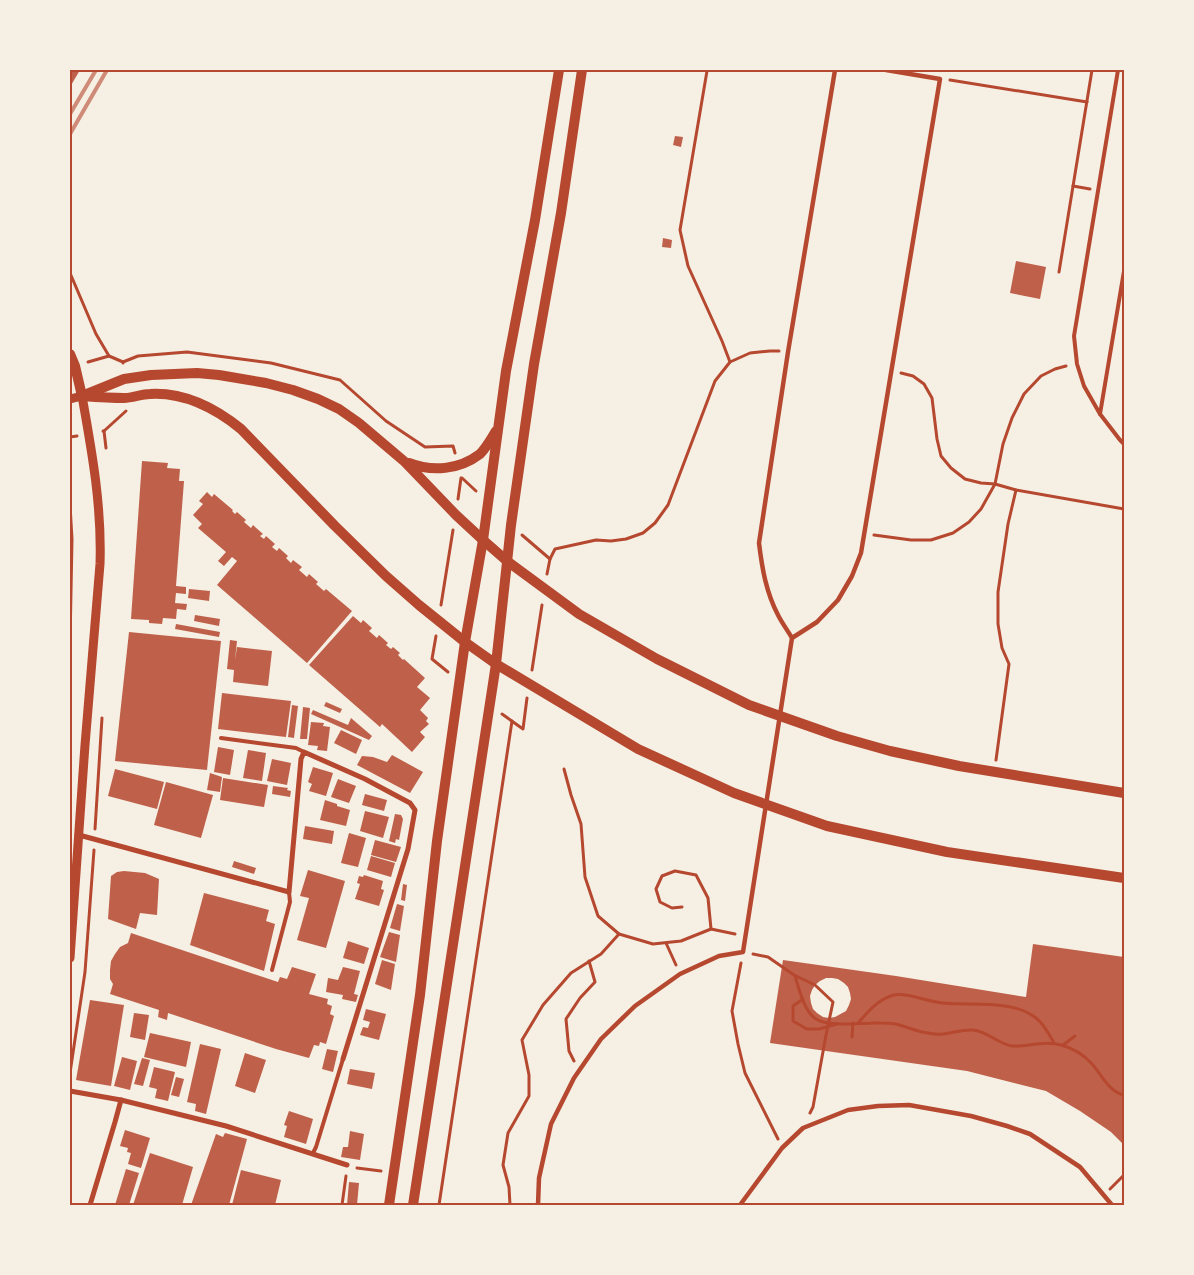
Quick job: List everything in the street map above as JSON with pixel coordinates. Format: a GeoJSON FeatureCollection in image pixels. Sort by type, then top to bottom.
{"type":"FeatureCollection","features":[{"type":"Feature","properties":{"kind":"main road"},"geometry":{"type":"LineString","coordinates":[[389,1205],[420,995],[437,841],[465,642],[483,540],[506,371],[536,211],[559,70]]}},
{"type":"Feature","properties":{"kind":"main road"},"geometry":{"type":"LineString","coordinates":[[413,1205],[496,664],[507,561],[534,364],[561,214],[582,70]]}},
{"type":"Feature","properties":{"kind":"main road"},"geometry":{"type":"LineString","coordinates":[[70,354],[75,366],[82,396]]}},
{"type":"Feature","properties":{"kind":"main road"},"geometry":{"type":"LineString","coordinates":[[82,396],[124,379],[160,374],[197,373],[266,383],[318,399],[339,409],[359,423],[405,462],[456,515],[507,561],[579,614],[657,659],[749,705],[837,736],[890,751],[959,766],[1124,793]]}},
{"type":"Feature","properties":{"kind":"main road"},"geometry":{"type":"LineString","coordinates":[[82,396],[126,398],[149,394],[166,394],[191,399],[226,416],[386,576],[419,605],[496,664],[638,749],[734,793],[827,826],[947,852],[1124,878]]}},
{"type":"Feature","properties":{"kind":"main road"},"geometry":{"type":"LineString","coordinates":[[405,462],[433,469],[459,465],[480,453],[490,442],[499,426]]}},
{"type":"Feature","properties":{"kind":"street"},"geometry":{"type":"LineString","coordinates":[[538,1205],[539,1178],[551,1124],[574,1078],[601,1038],[634,1006],[680,974],[719,956],[743,952],[792,638],[778,615],[767,588],[759,543],[834,70]]}},
{"type":"Feature","properties":{"kind":"street"},"geometry":{"type":"LineString","coordinates":[[792,638],[818,622],[838,600],[852,576],[861,553],[865,534],[940,79],[916,72],[886,70]]}},
{"type":"Feature","properties":{"kind":"street"},"geometry":{"type":"LineString","coordinates":[[70,399],[82,396],[96,483],[101,540],[70,958]]}},
{"type":"Feature","properties":{"kind":"street"},"geometry":{"type":"LineString","coordinates":[[79,835],[288,892],[301,759],[304,752],[365,779],[410,803],[415,810],[408,849],[343,1059]]}},
{"type":"Feature","properties":{"kind":"street"},"geometry":{"type":"LineString","coordinates":[[70,1091],[121,1100],[226,1126],[347,1165]]}},
{"type":"Feature","properties":{"kind":"street"},"geometry":{"type":"LineString","coordinates":[[90,1205],[121,1100]]}},
{"type":"Feature","properties":{"kind":"street"},"geometry":{"type":"LineString","coordinates":[[740,1205],[782,1148],[803,1128],[848,1110],[878,1106],[909,1105],[971,1116],[1030,1134],[1080,1167],[1112,1205]]}},
{"type":"Feature","properties":{"kind":"lane"},"geometry":{"type":"LineString","coordinates":[[1118,70],[1074,336],[1077,364],[1084,386],[1100,414],[1124,444]]}},
{"type":"Feature","properties":{"kind":"lane"},"geometry":{"type":"LineString","coordinates":[[1100,414],[1124,271]]}},
{"type":"Feature","properties":{"kind":"lane"},"geometry":{"type":"LineString","coordinates":[[221,738],[296,748],[304,752]]}},
{"type":"Feature","properties":{"kind":"lane"},"geometry":{"type":"LineString","coordinates":[[272,970],[290,902],[288,892]]}},
{"type":"Feature","properties":{"kind":"lane"},"geometry":{"type":"LineString","coordinates":[[312,1154],[316,1147],[343,1059]]}},
{"type":"Feature","properties":{"kind":"path"},"geometry":{"type":"LineString","coordinates":[[708,70],[680,230],[688,266],[730,362]]}},
{"type":"Feature","properties":{"kind":"path"},"geometry":{"type":"LineString","coordinates":[[1059,272],[1092,70]]}},
{"type":"Feature","properties":{"kind":"path"},"geometry":{"type":"LineString","coordinates":[[940,79],[1087,102]]}},
{"type":"Feature","properties":{"kind":"path"},"geometry":{"type":"LineString","coordinates":[[1073,186],[1098,190]]}},
{"type":"Feature","properties":{"kind":"path"},"geometry":{"type":"LineString","coordinates":[[70,273],[96,334],[109,356]]}},
{"type":"Feature","properties":{"kind":"path"},"geometry":{"type":"LineString","coordinates":[[550,560],[555,549],[596,540],[626,539],[643,533],[655,523],[668,505],[715,381],[730,362],[750,353],[788,352]]}},
{"type":"Feature","properties":{"kind":"path"},"geometry":{"type":"LineString","coordinates":[[865,534],[912,540],[931,540],[953,533],[969,522],[981,509],[995,484],[1012,418],[1024,394],[1041,376],[1055,369],[1077,364]]}},
{"type":"Feature","properties":{"kind":"path"},"geometry":{"type":"LineString","coordinates":[[891,371],[913,376],[924,384],[932,398],[941,456],[951,468],[965,479],[1124,509]]}},
{"type":"Feature","properties":{"kind":"path"},"geometry":{"type":"LineString","coordinates":[[994,772],[1010,664],[1002,648],[998,624],[998,592],[1008,524],[1016,490]]}},
{"type":"Feature","properties":{"kind":"path"},"geometry":{"type":"LineString","coordinates":[[70,505],[72,539],[70,644]]}},
{"type":"Feature","properties":{"kind":"path"},"geometry":{"type":"LineString","coordinates":[[439,1205],[512,722]]}},
{"type":"Feature","properties":{"kind":"path"},"geometry":{"type":"LineString","coordinates":[[564,769],[581,824],[585,877],[598,916],[619,934],[653,944],[681,941],[711,929],[746,936]]}},
{"type":"Feature","properties":{"kind":"path"},"geometry":{"type":"LineString","coordinates":[[682,907],[672,908],[660,902],[656,889],[662,876],[675,871],[696,876],[708,898],[711,929]]}},
{"type":"Feature","properties":{"kind":"path"},"geometry":{"type":"LineString","coordinates":[[510,1205],[503,1165],[508,1133],[529,1096],[529,1075],[522,1040],[543,1006],[571,973],[601,954],[619,934]]}},
{"type":"Feature","properties":{"kind":"path"},"geometry":{"type":"LineString","coordinates":[[666,943],[680,974]]}},
{"type":"Feature","properties":{"kind":"path"},"geometry":{"type":"LineString","coordinates":[[782,1148],[745,1073],[738,1044],[732,1011],[743,952],[768,957],[794,975],[815,985],[833,1002],[812,1107],[803,1128]]}},
{"type":"Feature","properties":{"kind":"path"},"geometry":{"type":"LineString","coordinates":[[579,1070],[569,1052],[566,1019],[580,998],[595,982],[589,961]]}},
{"type":"Feature","properties":{"kind":"path"},"geometry":{"type":"LineString","coordinates":[[794,975],[808,1010],[816,1019],[839,1024]]}},
{"type":"Feature","properties":{"kind":"path"},"geometry":{"type":"LineString","coordinates":[[852,1037],[855,1023],[875,1004],[894,994],[914,996],[941,1003],[988,1004],[1017,1008],[1036,1018],[1048,1032],[1054,1043]]}},
{"type":"Feature","properties":{"kind":"path"},"geometry":{"type":"LineString","coordinates":[[803,999],[793,1006],[793,1021],[807,1029],[819,1029],[839,1024],[878,1022],[895,1024],[927,1033],[942,1034],[974,1030],[1010,1046],[1054,1043],[1063,1045],[1080,1052],[1110,1086],[1124,1096]]}},
{"type":"Feature","properties":{"kind":"path"},"geometry":{"type":"LineString","coordinates":[[1063,1045],[1075,1036]]}},
{"type":"Feature","properties":{"kind":"path"},"geometry":{"type":"LineString","coordinates":[[342,1205],[347,1165],[394,1172]]}},
{"type":"Feature","properties":{"kind":"path"},"geometry":{"type":"LineString","coordinates":[[1105,1195],[1124,1175]]}},
{"type":"Feature","properties":{"kind":"building"},"geometry":{"type":"Polygon","coordinates":[[[70,70],[80,70],[70,87],[70,70]]]}},
{"type":"Feature","properties":{"kind":"building"},"geometry":{"type":"Polygon","coordinates":[[[675,136],[683,137],[681,147],[673,145],[675,136]]]}},
{"type":"Feature","properties":{"kind":"building"},"geometry":{"type":"Polygon","coordinates":[[[663,238],[672,240],[671,248],[662,247],[663,238]]]}},
{"type":"Feature","properties":{"kind":"building"},"geometry":{"type":"Polygon","coordinates":[[[1016,261],[1046,267],[1040,299],[1010,293],[1016,261]]]}},
{"type":"Feature","properties":{"kind":"building"},"geometry":{"type":"Polygon","coordinates":[[[142,461],[168,463],[167,468],[180,469],[179,481],[184,481],[176,586],[186,587],[186,594],[176,593],[175,603],[187,604],[186,610],[177,609],[176,619],[163,618],[162,624],[149,623],[149,620],[131,619],[142,461]]]}},
{"type":"Feature","properties":{"kind":"building"},"geometry":{"type":"Polygon","coordinates":[[[207,492],[212,497],[214,494],[233,510],[235,514],[237,512],[246,520],[244,522],[251,528],[253,525],[263,534],[260,536],[264,539],[266,536],[275,544],[272,547],[277,551],[279,548],[288,556],[286,558],[291,563],[293,560],[302,567],[299,570],[307,577],[309,574],[324,591],[326,589],[352,611],[307,663],[217,585],[237,561],[232,557],[224,566],[218,561],[226,552],[198,528],[202,524],[193,515],[203,504],[199,501],[207,492]]]}},
{"type":"Feature","properties":{"kind":"building"},"geometry":{"type":"Polygon","coordinates":[[[189,589],[210,591],[209,601],[188,598],[189,589]]]}},
{"type":"Feature","properties":{"kind":"building"},"geometry":{"type":"Polygon","coordinates":[[[195,615],[220,619],[219,626],[194,621],[195,615]]]}},
{"type":"Feature","properties":{"kind":"building"},"geometry":{"type":"Polygon","coordinates":[[[353,616],[361,623],[363,620],[372,628],[369,631],[377,638],[379,635],[388,643],[386,645],[391,649],[393,647],[400,653],[398,655],[403,660],[425,678],[417,687],[430,698],[420,710],[428,718],[426,721],[429,724],[420,732],[425,737],[412,752],[382,724],[380,727],[309,665],[353,616]]]}},
{"type":"Feature","properties":{"kind":"building"},"geometry":{"type":"Polygon","coordinates":[[[176,624],[220,632],[219,637],[175,629],[176,624]]]}},
{"type":"Feature","properties":{"kind":"building"},"geometry":{"type":"Polygon","coordinates":[[[129,632],[221,641],[207,770],[115,761],[129,632]]]}},
{"type":"Feature","properties":{"kind":"building"},"geometry":{"type":"Polygon","coordinates":[[[230,640],[237,641],[235,660],[237,647],[272,651],[268,686],[233,682],[234,670],[227,669],[230,640]]]}},
{"type":"Feature","properties":{"kind":"building"},"geometry":{"type":"Polygon","coordinates":[[[222,693],[291,701],[286,737],[218,729],[222,693]]]}},
{"type":"Feature","properties":{"kind":"building"},"geometry":{"type":"Polygon","coordinates":[[[326,702],[342,709],[340,713],[324,706],[326,702]]]}},
{"type":"Feature","properties":{"kind":"building"},"geometry":{"type":"Polygon","coordinates":[[[292,705],[298,706],[294,738],[288,737],[292,705]]]}},
{"type":"Feature","properties":{"kind":"building"},"geometry":{"type":"Polygon","coordinates":[[[303,707],[310,708],[307,739],[300,739],[303,707]]]}},
{"type":"Feature","properties":{"kind":"building"},"geometry":{"type":"Polygon","coordinates":[[[313,710],[348,725],[351,718],[372,736],[369,740],[311,714],[313,710]]]}},
{"type":"Feature","properties":{"kind":"building"},"geometry":{"type":"Polygon","coordinates":[[[311,722],[324,723],[323,726],[330,727],[327,751],[317,750],[318,746],[308,745],[311,722]]]}},
{"type":"Feature","properties":{"kind":"building"},"geometry":{"type":"Polygon","coordinates":[[[341,730],[362,740],[356,754],[334,743],[341,730]]]}},
{"type":"Feature","properties":{"kind":"building"},"geometry":{"type":"Polygon","coordinates":[[[218,747],[234,750],[230,775],[214,772],[218,747]]]}},
{"type":"Feature","properties":{"kind":"building"},"geometry":{"type":"Polygon","coordinates":[[[248,750],[266,753],[262,781],[243,778],[248,750]]]}},
{"type":"Feature","properties":{"kind":"building"},"geometry":{"type":"Polygon","coordinates":[[[392,755],[423,772],[410,793],[357,765],[362,756],[373,757],[387,762],[392,755]]]}},
{"type":"Feature","properties":{"kind":"building"},"geometry":{"type":"Polygon","coordinates":[[[272,759],[291,763],[287,785],[267,781],[272,759]]]}},
{"type":"Feature","properties":{"kind":"building"},"geometry":{"type":"Polygon","coordinates":[[[313,767],[333,773],[326,796],[309,791],[312,784],[308,782],[313,767]]]}},
{"type":"Feature","properties":{"kind":"building"},"geometry":{"type":"Polygon","coordinates":[[[115,769],[164,782],[157,809],[108,796],[115,769]]]}},
{"type":"Feature","properties":{"kind":"building"},"geometry":{"type":"Polygon","coordinates":[[[210,773],[222,777],[220,792],[207,790],[210,773]]]}},
{"type":"Feature","properties":{"kind":"building"},"geometry":{"type":"Polygon","coordinates":[[[223,778],[268,785],[264,807],[220,800],[223,778]]]}},
{"type":"Feature","properties":{"kind":"building"},"geometry":{"type":"Polygon","coordinates":[[[338,779],[356,786],[349,803],[331,797],[338,779]]]}},
{"type":"Feature","properties":{"kind":"building"},"geometry":{"type":"Polygon","coordinates":[[[166,782],[213,795],[201,838],[154,825],[166,782]]]}},
{"type":"Feature","properties":{"kind":"building"},"geometry":{"type":"Polygon","coordinates":[[[273,786],[288,788],[287,790],[291,791],[290,797],[272,794],[273,786]]]}},
{"type":"Feature","properties":{"kind":"building"},"geometry":{"type":"Polygon","coordinates":[[[365,794],[387,800],[384,811],[362,805],[365,794]]]}},
{"type":"Feature","properties":{"kind":"building"},"geometry":{"type":"Polygon","coordinates":[[[325,800],[350,810],[346,826],[320,820],[325,800]]]}},
{"type":"Feature","properties":{"kind":"building"},"geometry":{"type":"Polygon","coordinates":[[[365,811],[389,817],[383,838],[360,831],[365,811]]]}},
{"type":"Feature","properties":{"kind":"building"},"geometry":{"type":"Polygon","coordinates":[[[395,814],[401,815],[403,819],[399,840],[396,839],[395,843],[389,841],[395,814]]]}},
{"type":"Feature","properties":{"kind":"building"},"geometry":{"type":"Polygon","coordinates":[[[305,826],[334,831],[332,844],[303,839],[305,826]]]}},
{"type":"Feature","properties":{"kind":"building"},"geometry":{"type":"Polygon","coordinates":[[[349,833],[366,838],[358,867],[341,863],[349,833]]]}},
{"type":"Feature","properties":{"kind":"building"},"geometry":{"type":"Polygon","coordinates":[[[375,840],[401,847],[396,862],[371,855],[375,840]]]}},
{"type":"Feature","properties":{"kind":"building"},"geometry":{"type":"Polygon","coordinates":[[[371,856],[395,863],[391,877],[367,870],[371,856]]]}},
{"type":"Feature","properties":{"kind":"building"},"geometry":{"type":"Polygon","coordinates":[[[234,861],[256,868],[254,874],[232,867],[234,861]]]}},
{"type":"Feature","properties":{"kind":"building"},"geometry":{"type":"Polygon","coordinates":[[[308,870],[345,881],[326,948],[297,940],[309,898],[300,896],[308,870]]]}},
{"type":"Feature","properties":{"kind":"building"},"geometry":{"type":"Polygon","coordinates":[[[117,872],[145,873],[159,879],[157,915],[140,913],[136,929],[108,919],[111,876],[117,872]]]}},
{"type":"Feature","properties":{"kind":"building"},"geometry":{"type":"Polygon","coordinates":[[[364,875],[383,881],[381,889],[384,890],[379,906],[355,899],[360,884],[357,883],[359,876],[363,877],[364,875]]]}},
{"type":"Feature","properties":{"kind":"building"},"geometry":{"type":"Polygon","coordinates":[[[403,884],[407,885],[405,901],[401,900],[403,884]]]}},
{"type":"Feature","properties":{"kind":"building"},"geometry":{"type":"Polygon","coordinates":[[[204,893],[269,910],[266,921],[275,924],[264,971],[190,945],[204,893]]]}},
{"type":"Feature","properties":{"kind":"building"},"geometry":{"type":"Polygon","coordinates":[[[397,904],[404,906],[400,931],[390,928],[397,904]]]}},
{"type":"Feature","properties":{"kind":"building"},"geometry":{"type":"Polygon","coordinates":[[[389,932],[400,935],[396,962],[380,957],[389,932]]]}},
{"type":"Feature","properties":{"kind":"building"},"geometry":{"type":"Polygon","coordinates":[[[131,933],[278,982],[280,977],[287,979],[292,967],[316,974],[309,994],[328,999],[327,1004],[332,1006],[330,1014],[334,1016],[326,1044],[320,1042],[319,1046],[314,1045],[309,1058],[168,1013],[167,1020],[158,1017],[159,1010],[110,994],[113,984],[110,979],[111,961],[120,947],[128,943],[131,933]]]}},
{"type":"Feature","properties":{"kind":"building"},"geometry":{"type":"Polygon","coordinates":[[[348,941],[369,948],[364,964],[343,958],[348,941]]]}},
{"type":"Feature","properties":{"kind":"building"},"geometry":{"type":"Polygon","coordinates":[[[1033,944],[1124,957],[1124,1145],[1111,1132],[1046,1091],[967,1071],[770,1043],[783,960],[1026,997],[1033,944]],[[826,978],[815,985],[810,996],[813,1009],[823,1017],[829,1018],[846,1011],[851,999],[848,987],[838,979],[826,978]]]}},
{"type":"Feature","properties":{"kind":"building"},"geometry":{"type":"Polygon","coordinates":[[[382,960],[395,964],[391,990],[375,984],[382,960]]]}},
{"type":"Feature","properties":{"kind":"building"},"geometry":{"type":"Polygon","coordinates":[[[343,967],[360,971],[354,994],[358,995],[356,1002],[342,999],[343,995],[326,992],[328,978],[338,980],[343,967]]]}},
{"type":"Feature","properties":{"kind":"building"},"geometry":{"type":"Polygon","coordinates":[[[90,1000],[124,1005],[111,1086],[76,1080],[90,1000]]]}},
{"type":"Feature","properties":{"kind":"building"},"geometry":{"type":"Polygon","coordinates":[[[366,1009],[386,1014],[379,1040],[360,1035],[363,1027],[368,1028],[370,1022],[363,1020],[366,1009]]]}},
{"type":"Feature","properties":{"kind":"building"},"geometry":{"type":"Polygon","coordinates":[[[134,1013],[149,1015],[145,1040],[130,1037],[134,1013]]]}},
{"type":"Feature","properties":{"kind":"building"},"geometry":{"type":"Polygon","coordinates":[[[150,1033],[191,1042],[186,1067],[144,1057],[150,1033]]]}},
{"type":"Feature","properties":{"kind":"building"},"geometry":{"type":"Polygon","coordinates":[[[200,1044],[221,1049],[206,1114],[195,1111],[196,1104],[187,1102],[200,1044]]]}},
{"type":"Feature","properties":{"kind":"building"},"geometry":{"type":"Polygon","coordinates":[[[327,1049],[338,1051],[333,1072],[322,1069],[327,1049]]]}},
{"type":"Feature","properties":{"kind":"building"},"geometry":{"type":"Polygon","coordinates":[[[245,1053],[266,1060],[255,1093],[235,1086],[245,1053]]]}},
{"type":"Feature","properties":{"kind":"building"},"geometry":{"type":"Polygon","coordinates":[[[122,1057],[137,1061],[130,1090],[114,1086],[122,1057]]]}},
{"type":"Feature","properties":{"kind":"building"},"geometry":{"type":"Polygon","coordinates":[[[142,1058],[150,1060],[143,1086],[134,1084],[142,1058]]]}},
{"type":"Feature","properties":{"kind":"building"},"geometry":{"type":"Polygon","coordinates":[[[154,1067],[175,1072],[168,1101],[155,1098],[157,1089],[149,1087],[154,1067]]]}},
{"type":"Feature","properties":{"kind":"building"},"geometry":{"type":"Polygon","coordinates":[[[350,1069],[375,1073],[372,1089],[347,1084],[350,1069]]]}},
{"type":"Feature","properties":{"kind":"building"},"geometry":{"type":"Polygon","coordinates":[[[176,1077],[184,1079],[179,1097],[171,1095],[176,1077]]]}},
{"type":"Feature","properties":{"kind":"building"},"geometry":{"type":"Polygon","coordinates":[[[289,1111],[313,1119],[306,1144],[284,1137],[287,1126],[284,1125],[289,1111]]]}},
{"type":"Feature","properties":{"kind":"building"},"geometry":{"type":"Polygon","coordinates":[[[125,1130],[150,1138],[141,1168],[128,1164],[131,1153],[127,1152],[128,1148],[120,1146],[125,1130]]]}},
{"type":"Feature","properties":{"kind":"building"},"geometry":{"type":"Polygon","coordinates":[[[350,1131],[364,1134],[360,1160],[341,1157],[343,1147],[348,1147],[350,1131]]]}},
{"type":"Feature","properties":{"kind":"building"},"geometry":{"type":"Polygon","coordinates":[[[225,1133],[247,1139],[229,1205],[191,1205],[216,1134],[223,1137],[225,1133]]]}},
{"type":"Feature","properties":{"kind":"building"},"geometry":{"type":"Polygon","coordinates":[[[150,1153],[193,1167],[182,1205],[133,1205],[150,1153]]]}},
{"type":"Feature","properties":{"kind":"building"},"geometry":{"type":"Polygon","coordinates":[[[126,1169],[139,1173],[129,1205],[115,1205],[126,1169]]]}},
{"type":"Feature","properties":{"kind":"building"},"geometry":{"type":"Polygon","coordinates":[[[241,1170],[281,1180],[275,1205],[232,1205],[241,1170]]]}},
{"type":"Feature","properties":{"kind":"building"},"geometry":{"type":"Polygon","coordinates":[[[349,1182],[359,1183],[357,1205],[347,1205],[349,1182]]]}},
{"type":"Feature","properties":{"kind":"railway"},"geometry":{"type":"LineString","coordinates":[[70,114],[96,70]]}},
{"type":"Feature","properties":{"kind":"railway"},"geometry":{"type":"LineString","coordinates":[[70,134],[107,70]]}}]}
